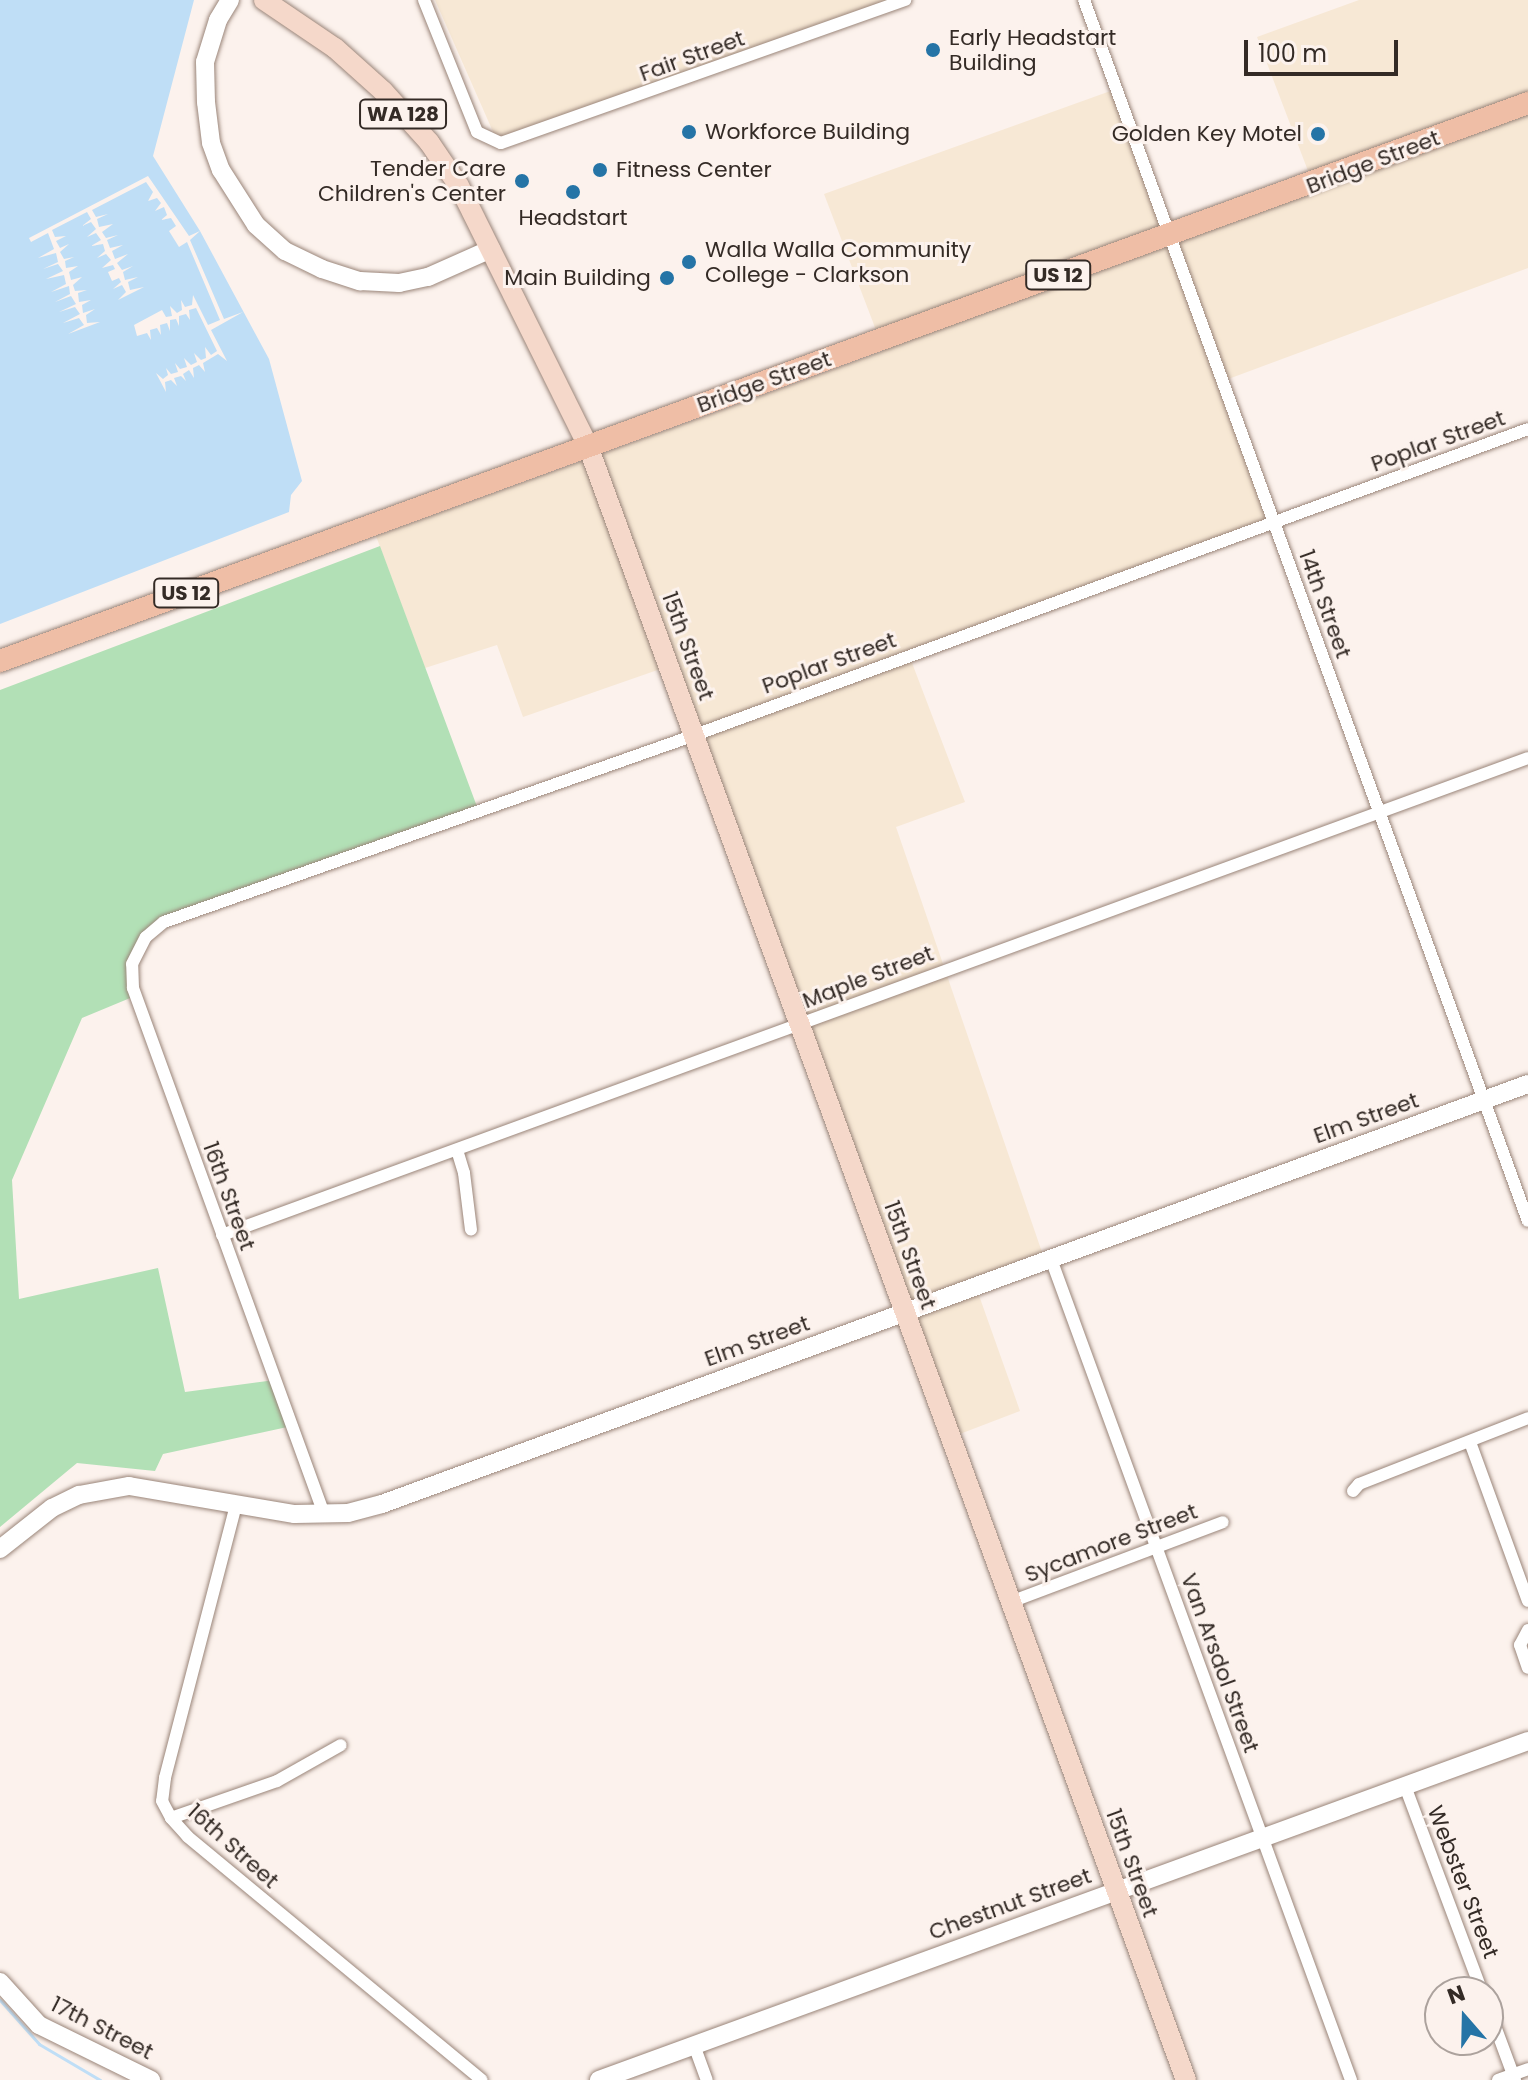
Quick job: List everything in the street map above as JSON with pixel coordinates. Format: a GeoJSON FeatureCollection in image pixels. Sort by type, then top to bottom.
{"type":"FeatureCollection","features":[{"type":"Feature","properties":{"kind":"highway","name":"Bridge Street"},"geometry":{"type":"LineString","coordinates":[[0,661],[1528,103]]}},
{"type":"Feature","properties":{"kind":"main road","name":"WA 128"},"geometry":{"type":"LineString","coordinates":[[272,5],[335,48],[383,91],[429,142],[459,186],[588,446]]}},
{"type":"Feature","properties":{"kind":"main road","name":"15th Street"},"geometry":{"type":"LineString","coordinates":[[588,446],[1186,2080]]}},
{"type":"Feature","properties":{"kind":"street"},"geometry":{"type":"LineString","coordinates":[[230,0],[218,20],[205,62],[206,102],[211,143],[221,170],[256,225],[285,251],[322,269],[360,281],[399,283],[428,277],[491,249]]}},
{"type":"Feature","properties":{"kind":"street","name":"Fair Street"},"geometry":{"type":"LineString","coordinates":[[424,0],[477,132],[491,141],[512,142],[905,0]]}},
{"type":"Feature","properties":{"kind":"street","name":"14th Street"},"geometry":{"type":"LineString","coordinates":[[1084,0],[1528,1221]]}},
{"type":"Feature","properties":{"kind":"street","name":"Poplar Street"},"geometry":{"type":"LineString","coordinates":[[146,937],[164,922],[695,735],[1528,429]]}},
{"type":"Feature","properties":{"kind":"street","name":"Maple Street"},"geometry":{"type":"LineString","coordinates":[[222,1235],[1528,758]]}},
{"type":"Feature","properties":{"kind":"street","name":"16th Street"},"geometry":{"type":"LineString","coordinates":[[146,937],[132,964],[133,988],[324,1514]]}},
{"type":"Feature","properties":{"kind":"street","name":"Elm Street"},"geometry":{"type":"LineString","coordinates":[[0,1549],[52,1508],[79,1495],[103,1489],[129,1486],[157,1488],[295,1514],[324,1514],[382,1504],[1528,1084]]}},
{"type":"Feature","properties":{"kind":"street"},"geometry":{"type":"LineString","coordinates":[[457,1150],[464,1173],[471,1230]]}},
{"type":"Feature","properties":{"kind":"street","name":"Van Arsdol Street"},"geometry":{"type":"LineString","coordinates":[[1051,1259],[1351,2080]]}},
{"type":"Feature","properties":{"kind":"street"},"geometry":{"type":"LineString","coordinates":[[1353,1491],[1359,1484],[1528,1418]]}},
{"type":"Feature","properties":{"kind":"street"},"geometry":{"type":"LineString","coordinates":[[1470,1442],[1528,1601]]}},
{"type":"Feature","properties":{"kind":"street","name":"16th Street"},"geometry":{"type":"LineString","coordinates":[[236,1505],[165,1778],[162,1801],[171,1818],[188,1837],[482,2080]]}},
{"type":"Feature","properties":{"kind":"street","name":"Sycamore Street"},"geometry":{"type":"LineString","coordinates":[[1013,1601],[1223,1522]]}},
{"type":"Feature","properties":{"kind":"street"},"geometry":{"type":"LineString","coordinates":[[1528,1630],[1520,1645],[1528,1668]]}},
{"type":"Feature","properties":{"kind":"street","name":"Chestnut Street"},"geometry":{"type":"LineString","coordinates":[[599,2080],[1528,1741]]}},
{"type":"Feature","properties":{"kind":"street"},"geometry":{"type":"LineString","coordinates":[[171,1818],[277,1781],[341,1745]]}},
{"type":"Feature","properties":{"kind":"street","name":"Webster Street"},"geometry":{"type":"LineString","coordinates":[[1405,1786],[1476,1976]]}},
{"type":"Feature","properties":{"kind":"street","name":"17th Street"},"geometry":{"type":"LineString","coordinates":[[0,1982],[39,2025],[151,2080]]}},
{"type":"Feature","properties":{"kind":"street"},"geometry":{"type":"LineString","coordinates":[[694,2045],[707,2080]]}},
{"type":"Feature","properties":{"kind":"street"},"geometry":{"type":"LineString","coordinates":[[1504,2050],[1514,2077]]}},
{"type":"Feature","properties":{"kind":"street"},"geometry":{"type":"LineString","coordinates":[[1498,2080],[1514,2077],[1528,2069]]}},
{"type":"Feature","properties":{"kind":"shaded area"},"geometry":{"type":"Polygon","coordinates":[[[435,0],[900,0],[502,139],[494,134],[435,0]]]}},
{"type":"Feature","properties":{"kind":"shaded area"},"geometry":{"type":"Polygon","coordinates":[[[1359,0],[1528,0],[1528,268],[1223,381],[1274,523],[909,655],[965,802],[896,827],[1045,1261],[976,1287],[1020,1411],[952,1437],[669,666],[523,717],[497,645],[425,668],[376,536],[884,351],[824,194],[1116,89],[1168,234],[1313,184],[1257,37],[1359,0]]]}},
{"type":"Feature","properties":{"kind":"green space"},"geometry":{"type":"Polygon","coordinates":[[[380,546],[479,812],[164,922],[132,964],[135,996],[82,1018],[12,1180],[19,1299],[158,1268],[185,1392],[275,1380],[292,1426],[163,1454],[155,1471],[77,1463],[0,1527],[0,690],[380,546]]]}},
{"type":"Feature","properties":{"kind":"water"},"geometry":{"type":"Polygon","coordinates":[[[0,0],[194,0],[153,156],[200,231],[269,359],[302,481],[291,495],[289,512],[0,624],[0,0]]]}},
{"type":"Feature","properties":{"kind":"pier"},"geometry":{"type":"Polygon","coordinates":[[[148,176],[189,236],[200,231],[190,240],[224,319],[243,312],[211,330],[227,361],[218,354],[203,363],[205,372],[199,365],[193,368],[194,378],[189,370],[183,374],[186,381],[181,376],[174,378],[177,386],[171,380],[165,382],[166,392],[156,373],[163,379],[168,375],[166,368],[171,374],[178,372],[175,363],[180,369],[187,367],[184,358],[191,365],[197,362],[194,353],[201,360],[206,358],[205,347],[211,355],[217,351],[196,308],[189,310],[190,320],[186,314],[179,316],[179,326],[176,319],[170,320],[170,331],[167,323],[160,325],[161,335],[157,328],[150,330],[151,340],[147,333],[137,336],[134,325],[162,310],[166,317],[172,316],[170,306],[177,313],[182,310],[181,300],[185,307],[192,305],[193,295],[208,325],[220,320],[187,242],[179,247],[169,231],[176,226],[171,218],[161,220],[167,215],[164,207],[155,211],[161,203],[157,198],[148,201],[153,192],[146,182],[92,210],[96,217],[108,214],[97,219],[99,227],[113,224],[102,232],[106,238],[118,235],[107,240],[110,248],[123,245],[112,251],[115,259],[128,254],[117,263],[122,270],[133,266],[123,272],[125,280],[138,277],[128,282],[130,290],[144,287],[118,300],[126,292],[122,285],[113,289],[121,282],[119,278],[112,281],[108,272],[115,269],[113,265],[102,268],[111,260],[106,254],[97,258],[105,251],[103,244],[91,246],[101,240],[96,233],[87,237],[96,229],[91,222],[82,226],[91,219],[87,212],[52,230],[55,237],[66,236],[56,241],[60,248],[69,244],[60,252],[64,259],[74,257],[65,261],[66,268],[78,266],[69,272],[71,280],[82,277],[73,285],[75,291],[87,290],[78,293],[79,302],[91,300],[82,305],[83,313],[95,309],[86,315],[87,323],[100,322],[68,334],[84,325],[79,318],[63,323],[80,314],[75,307],[59,312],[76,304],[71,296],[55,302],[70,294],[69,286],[51,292],[66,284],[64,275],[46,279],[63,271],[58,264],[43,269],[58,262],[56,253],[38,258],[54,249],[48,233],[31,242],[29,238],[148,176]]]}},
{"type":"Feature","properties":{"kind":"waterway"},"geometry":{"type":"LineString","coordinates":[[0,2000],[39,2044],[100,2080]]}},
{"type":"Feature","properties":{"kind":"place","name":"Early Headstart Building"},"geometry":{"type":"Point","coordinates":[933,50]}},
{"type":"Feature","properties":{"kind":"place","name":"Workforce Building"},"geometry":{"type":"Point","coordinates":[689,132]}},
{"type":"Feature","properties":{"kind":"place","name":"Golden Key Motel"},"geometry":{"type":"Point","coordinates":[1318,134]}},
{"type":"Feature","properties":{"kind":"place","name":"Fitness Center"},"geometry":{"type":"Point","coordinates":[600,170]}},
{"type":"Feature","properties":{"kind":"place","name":"Tender Care Children's Center"},"geometry":{"type":"Point","coordinates":[522,181]}},
{"type":"Feature","properties":{"kind":"place","name":"Headstart"},"geometry":{"type":"Point","coordinates":[573,192]}},
{"type":"Feature","properties":{"kind":"place","name":"Walla Walla Community College - Clarkson"},"geometry":{"type":"Point","coordinates":[689,262]}},
{"type":"Feature","properties":{"kind":"place","name":"Main Building"},"geometry":{"type":"Point","coordinates":[667,278]}}]}
